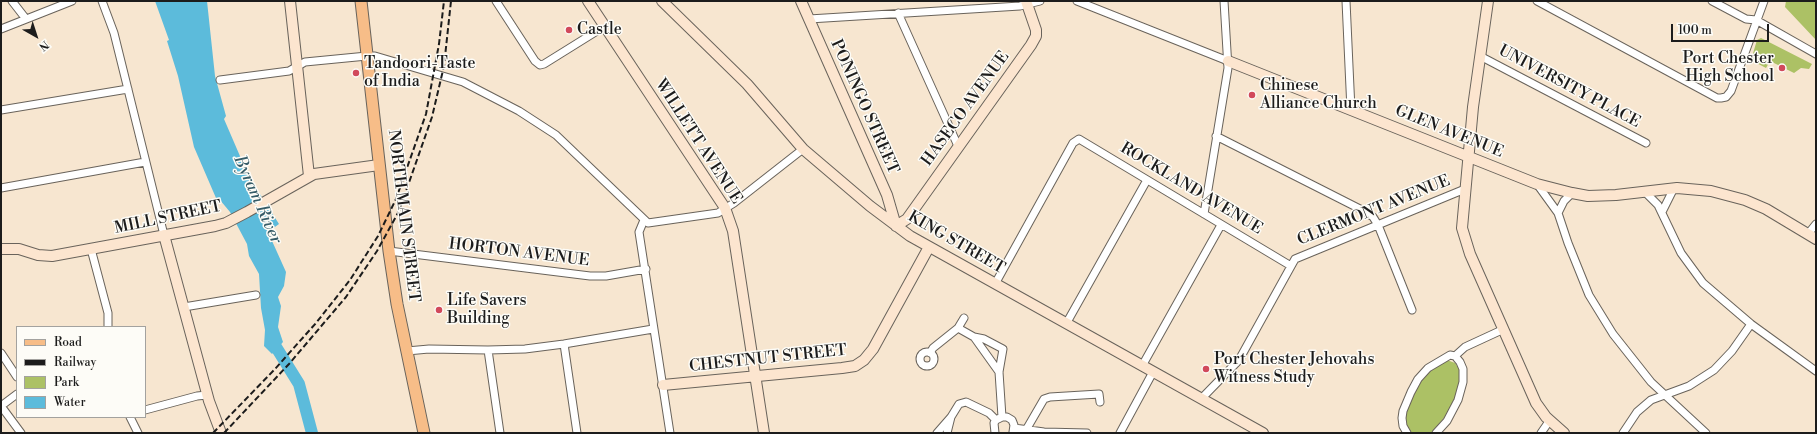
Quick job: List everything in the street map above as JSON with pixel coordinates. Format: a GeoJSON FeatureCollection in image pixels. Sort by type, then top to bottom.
{"type":"FeatureCollection","features":[{"type":"Feature","properties":{"kind":"main road","name":"NORTH MAIN STREET"},"geometry":{"type":"LineString","coordinates":[[361,1],[389,251],[397,304],[424,433]]}},
{"type":"Feature","properties":{"kind":"street"},"geometry":{"type":"LineString","coordinates":[[12,1],[26,19]]}},
{"type":"Feature","properties":{"kind":"street"},"geometry":{"type":"LineString","coordinates":[[1,29],[72,1]]}},
{"type":"Feature","properties":{"kind":"street"},"geometry":{"type":"LineString","coordinates":[[102,1],[114,33],[164,235],[208,395],[221,433]]}},
{"type":"Feature","properties":{"kind":"street"},"geometry":{"type":"LineString","coordinates":[[290,1],[310,176]]}},
{"type":"Feature","properties":{"kind":"street"},"geometry":{"type":"LineString","coordinates":[[496,1],[535,61],[540,65],[544,64],[605,26]]}},
{"type":"Feature","properties":{"kind":"street","name":"WILLETT AVENUE"},"geometry":{"type":"LineString","coordinates":[[588,1],[725,208],[733,231],[764,433]]}},
{"type":"Feature","properties":{"kind":"street","name":"KING STREET"},"geometry":{"type":"LineString","coordinates":[[662,1],[752,89],[803,149],[896,226],[929,247],[1263,433]]}},
{"type":"Feature","properties":{"kind":"street","name":"PONINGO STREET"},"geometry":{"type":"LineString","coordinates":[[801,1],[887,195],[896,226]]}},
{"type":"Feature","properties":{"kind":"street"},"geometry":{"type":"LineString","coordinates":[[809,19],[1020,6],[1027,3],[1040,1]]}},
{"type":"Feature","properties":{"kind":"street","name":"GLEN AVENUE"},"geometry":{"type":"LineString","coordinates":[[1077,1],[1086,3],[1537,184],[1572,193],[1601,196],[1674,188],[1712,191],[1745,200],[1766,209],[1812,237]]}},
{"type":"Feature","properties":{"kind":"street"},"geometry":{"type":"LineString","coordinates":[[1204,214],[1228,68],[1224,1]]}},
{"type":"Feature","properties":{"kind":"street"},"geometry":{"type":"LineString","coordinates":[[1346,1],[1351,110]]}},
{"type":"Feature","properties":{"kind":"street"},"geometry":{"type":"LineString","coordinates":[[1488,1],[1480,56],[1462,228],[1464,239],[1536,403],[1550,420],[1564,433]]}},
{"type":"Feature","properties":{"kind":"street"},"geometry":{"type":"LineString","coordinates":[[1537,1],[1717,98],[1726,97],[1731,90],[1764,1]]}},
{"type":"Feature","properties":{"kind":"street"},"geometry":{"type":"LineString","coordinates":[[1712,1],[1746,19],[1756,20],[1816,54]]}},
{"type":"Feature","properties":{"kind":"street","name":"HASECO AVENUE"},"geometry":{"type":"LineString","coordinates":[[896,226],[907,219],[1036,36],[1036,30],[1027,3]]}},
{"type":"Feature","properties":{"kind":"street"},"geometry":{"type":"LineString","coordinates":[[898,13],[958,146]]}},
{"type":"Feature","properties":{"kind":"street"},"geometry":{"type":"LineString","coordinates":[[220,80],[289,71],[305,62],[376,56],[463,82],[519,111],[556,135],[648,223],[657,223],[718,213],[803,149]]}},
{"type":"Feature","properties":{"kind":"street","name":"UNIVERSITY PLACE"},"geometry":{"type":"LineString","coordinates":[[1480,56],[1646,143]]}},
{"type":"Feature","properties":{"kind":"street"},"geometry":{"type":"LineString","coordinates":[[1,110],[128,89]]}},
{"type":"Feature","properties":{"kind":"street"},"geometry":{"type":"LineString","coordinates":[[1216,136],[1366,212],[1378,225],[1412,310]]}},
{"type":"Feature","properties":{"kind":"street","name":"ROCKLAND AVENUE"},"geometry":{"type":"LineString","coordinates":[[995,284],[1076,140],[1079,139],[1084,140],[1146,180],[1291,266]]}},
{"type":"Feature","properties":{"kind":"street"},"geometry":{"type":"LineString","coordinates":[[1,188],[145,162]]}},
{"type":"Feature","properties":{"kind":"street","name":"MILL STREET"},"geometry":{"type":"LineString","coordinates":[[1,249],[19,249],[44,256],[91,249],[226,223],[310,176],[325,172],[379,164]]}},
{"type":"Feature","properties":{"kind":"street"},"geometry":{"type":"LineString","coordinates":[[1066,324],[1146,180]]}},
{"type":"Feature","properties":{"kind":"street"},"geometry":{"type":"LineString","coordinates":[[1537,184],[1558,213],[1568,243],[1589,295],[1623,347],[1651,382],[1706,433]]}},
{"type":"Feature","properties":{"kind":"street"},"geometry":{"type":"LineString","coordinates":[[1662,212],[1674,188]]}},
{"type":"Feature","properties":{"kind":"street","name":"CLERMONT AVENUE"},"geometry":{"type":"LineString","coordinates":[[1202,399],[1239,360],[1295,259],[1465,189]]}},
{"type":"Feature","properties":{"kind":"street"},"geometry":{"type":"LineString","coordinates":[[1644,191],[1658,205],[1673,240],[1703,283],[1750,324],[1816,371]]}},
{"type":"Feature","properties":{"kind":"street"},"geometry":{"type":"LineString","coordinates":[[1558,213],[1564,201],[1572,193]]}},
{"type":"Feature","properties":{"kind":"street"},"geometry":{"type":"LineString","coordinates":[[644,220],[639,232],[646,269],[653,329],[670,433]]}},
{"type":"Feature","properties":{"kind":"street"},"geometry":{"type":"LineString","coordinates":[[1812,237],[1816,224]]}},
{"type":"Feature","properties":{"kind":"street"},"geometry":{"type":"LineString","coordinates":[[1142,366],[1221,225]]}},
{"type":"Feature","properties":{"kind":"street","name":"CHESTNUT STREET"},"geometry":{"type":"LineString","coordinates":[[663,385],[855,366],[864,360],[873,349],[929,247]]}},
{"type":"Feature","properties":{"kind":"street"},"geometry":{"type":"LineString","coordinates":[[91,249],[108,313],[108,326]]}},
{"type":"Feature","properties":{"kind":"street","name":"HORTON AVENUE"},"geometry":{"type":"LineString","coordinates":[[389,251],[590,276],[606,276],[646,269]]}},
{"type":"Feature","properties":{"kind":"street"},"geometry":{"type":"LineString","coordinates":[[184,307],[256,295]]}},
{"type":"Feature","properties":{"kind":"street"},"geometry":{"type":"LineString","coordinates":[[930,353],[933,348],[958,328],[964,318]]}},
{"type":"Feature","properties":{"kind":"street"},"geometry":{"type":"LineString","coordinates":[[1623,433],[1634,416],[1651,400],[1689,386],[1714,370],[1732,351],[1750,324]]}},
{"type":"Feature","properties":{"kind":"street"},"geometry":{"type":"LineString","coordinates":[[958,328],[974,337],[984,339],[1003,349],[999,372],[999,418],[993,428],[995,433]]}},
{"type":"Feature","properties":{"kind":"street"},"geometry":{"type":"LineString","coordinates":[[407,351],[429,349],[525,349],[653,329]]}},
{"type":"Feature","properties":{"kind":"street"},"geometry":{"type":"LineString","coordinates":[[1406,433],[1403,426],[1403,411],[1418,379],[1428,368],[1450,355],[1455,356],[1465,347],[1504,329]]}},
{"type":"Feature","properties":{"kind":"street"},"geometry":{"type":"LineString","coordinates":[[974,337],[999,372]]}},
{"type":"Feature","properties":{"kind":"street"},"geometry":{"type":"LineString","coordinates":[[564,344],[577,433]]}},
{"type":"Feature","properties":{"kind":"street"},"geometry":{"type":"LineString","coordinates":[[488,350],[500,433]]}},
{"type":"Feature","properties":{"kind":"street"},"geometry":{"type":"LineString","coordinates":[[1,353],[16,376]]}},
{"type":"Feature","properties":{"kind":"street"},"geometry":{"type":"LineString","coordinates":[[1436,433],[1447,421],[1462,390],[1463,369],[1455,356]]}},
{"type":"Feature","properties":{"kind":"street"},"geometry":{"type":"LineString","coordinates":[[1120,433],[1152,372]]}},
{"type":"Feature","properties":{"kind":"street"},"geometry":{"type":"LineString","coordinates":[[1026,430],[1044,399],[1050,397],[1099,394],[1100,402]]}},
{"type":"Feature","properties":{"kind":"street"},"geometry":{"type":"LineString","coordinates":[[16,395],[1,406],[20,433]]}},
{"type":"Feature","properties":{"kind":"street"},"geometry":{"type":"LineString","coordinates":[[146,410],[197,396],[208,395]]}},
{"type":"Feature","properties":{"kind":"street"},"geometry":{"type":"LineString","coordinates":[[937,433],[951,417],[959,404],[966,402],[999,418],[1007,417],[1012,420],[1013,431],[1026,430],[1060,433],[1087,433]]}},
{"type":"Feature","properties":{"kind":"street"},"geometry":{"type":"LineString","coordinates":[[947,433],[951,417]]}},
{"type":"Feature","properties":{"kind":"street"},"geometry":{"type":"LineString","coordinates":[[130,418],[138,433]]}},
{"type":"Feature","properties":{"kind":"street"},"geometry":{"type":"LineString","coordinates":[[1541,433],[1550,420]]}},
{"type":"Feature","properties":{"kind":"green space"},"geometry":{"type":"Polygon","coordinates":[[[1786,1],[1816,1],[1816,40],[1785,7],[1786,1]]]}},
{"type":"Feature","properties":{"kind":"green space"},"geometry":{"type":"Polygon","coordinates":[[[1761,38],[1812,64],[1809,69],[1801,68],[1794,73],[1770,61],[1766,68],[1751,60],[1757,40],[1761,38]]]}},
{"type":"Feature","properties":{"kind":"green space"},"geometry":{"type":"Polygon","coordinates":[[[1447,360],[1455,363],[1460,370],[1460,386],[1454,401],[1444,418],[1431,433],[1411,433],[1405,418],[1410,400],[1420,382],[1430,370],[1447,360]]]}},
{"type":"Feature","properties":{"kind":"water"},"geometry":{"type":"Polygon","coordinates":[[[155,1],[207,1],[215,76],[226,116],[224,119],[249,177],[279,224],[268,232],[286,272],[284,286],[278,297],[281,306],[278,327],[283,342],[272,354],[264,346],[265,330],[261,308],[259,274],[249,256],[247,244],[230,212],[220,200],[216,198],[194,147],[178,76],[167,41],[169,40],[155,1]]]}},
{"type":"Feature","properties":{"kind":"waterway","name":"Byram River"},"geometry":{"type":"LineString","coordinates":[[272,333],[276,347],[299,384],[312,433]]}},
{"type":"Feature","properties":{"kind":"railway"},"geometry":{"type":"LineString","coordinates":[[213,433],[275,369],[316,323],[350,280],[378,236],[396,199],[426,114],[439,44],[444,1]]}},
{"type":"Feature","properties":{"kind":"railway"},"geometry":{"type":"LineString","coordinates":[[224,433],[289,364],[346,297],[377,251],[399,211],[432,117],[444,66],[451,1]]}},
{"type":"Feature","properties":{"kind":"place","name":"Castle"},"geometry":{"type":"Point","coordinates":[569,30]}},
{"type":"Feature","properties":{"kind":"place","name":"Port Chester High School"},"geometry":{"type":"Point","coordinates":[1782,68]}},
{"type":"Feature","properties":{"kind":"place","name":"Tandoori-Taste of India"},"geometry":{"type":"Point","coordinates":[356,73]}},
{"type":"Feature","properties":{"kind":"place","name":"Chinese Alliance Church"},"geometry":{"type":"Point","coordinates":[1252,95]}},
{"type":"Feature","properties":{"kind":"place","name":"Life Savers Building"},"geometry":{"type":"Point","coordinates":[439,310]}},
{"type":"Feature","properties":{"kind":"place","name":"Port Chester Jehovahs Witness Study"},"geometry":{"type":"Point","coordinates":[1206,369]}}]}
